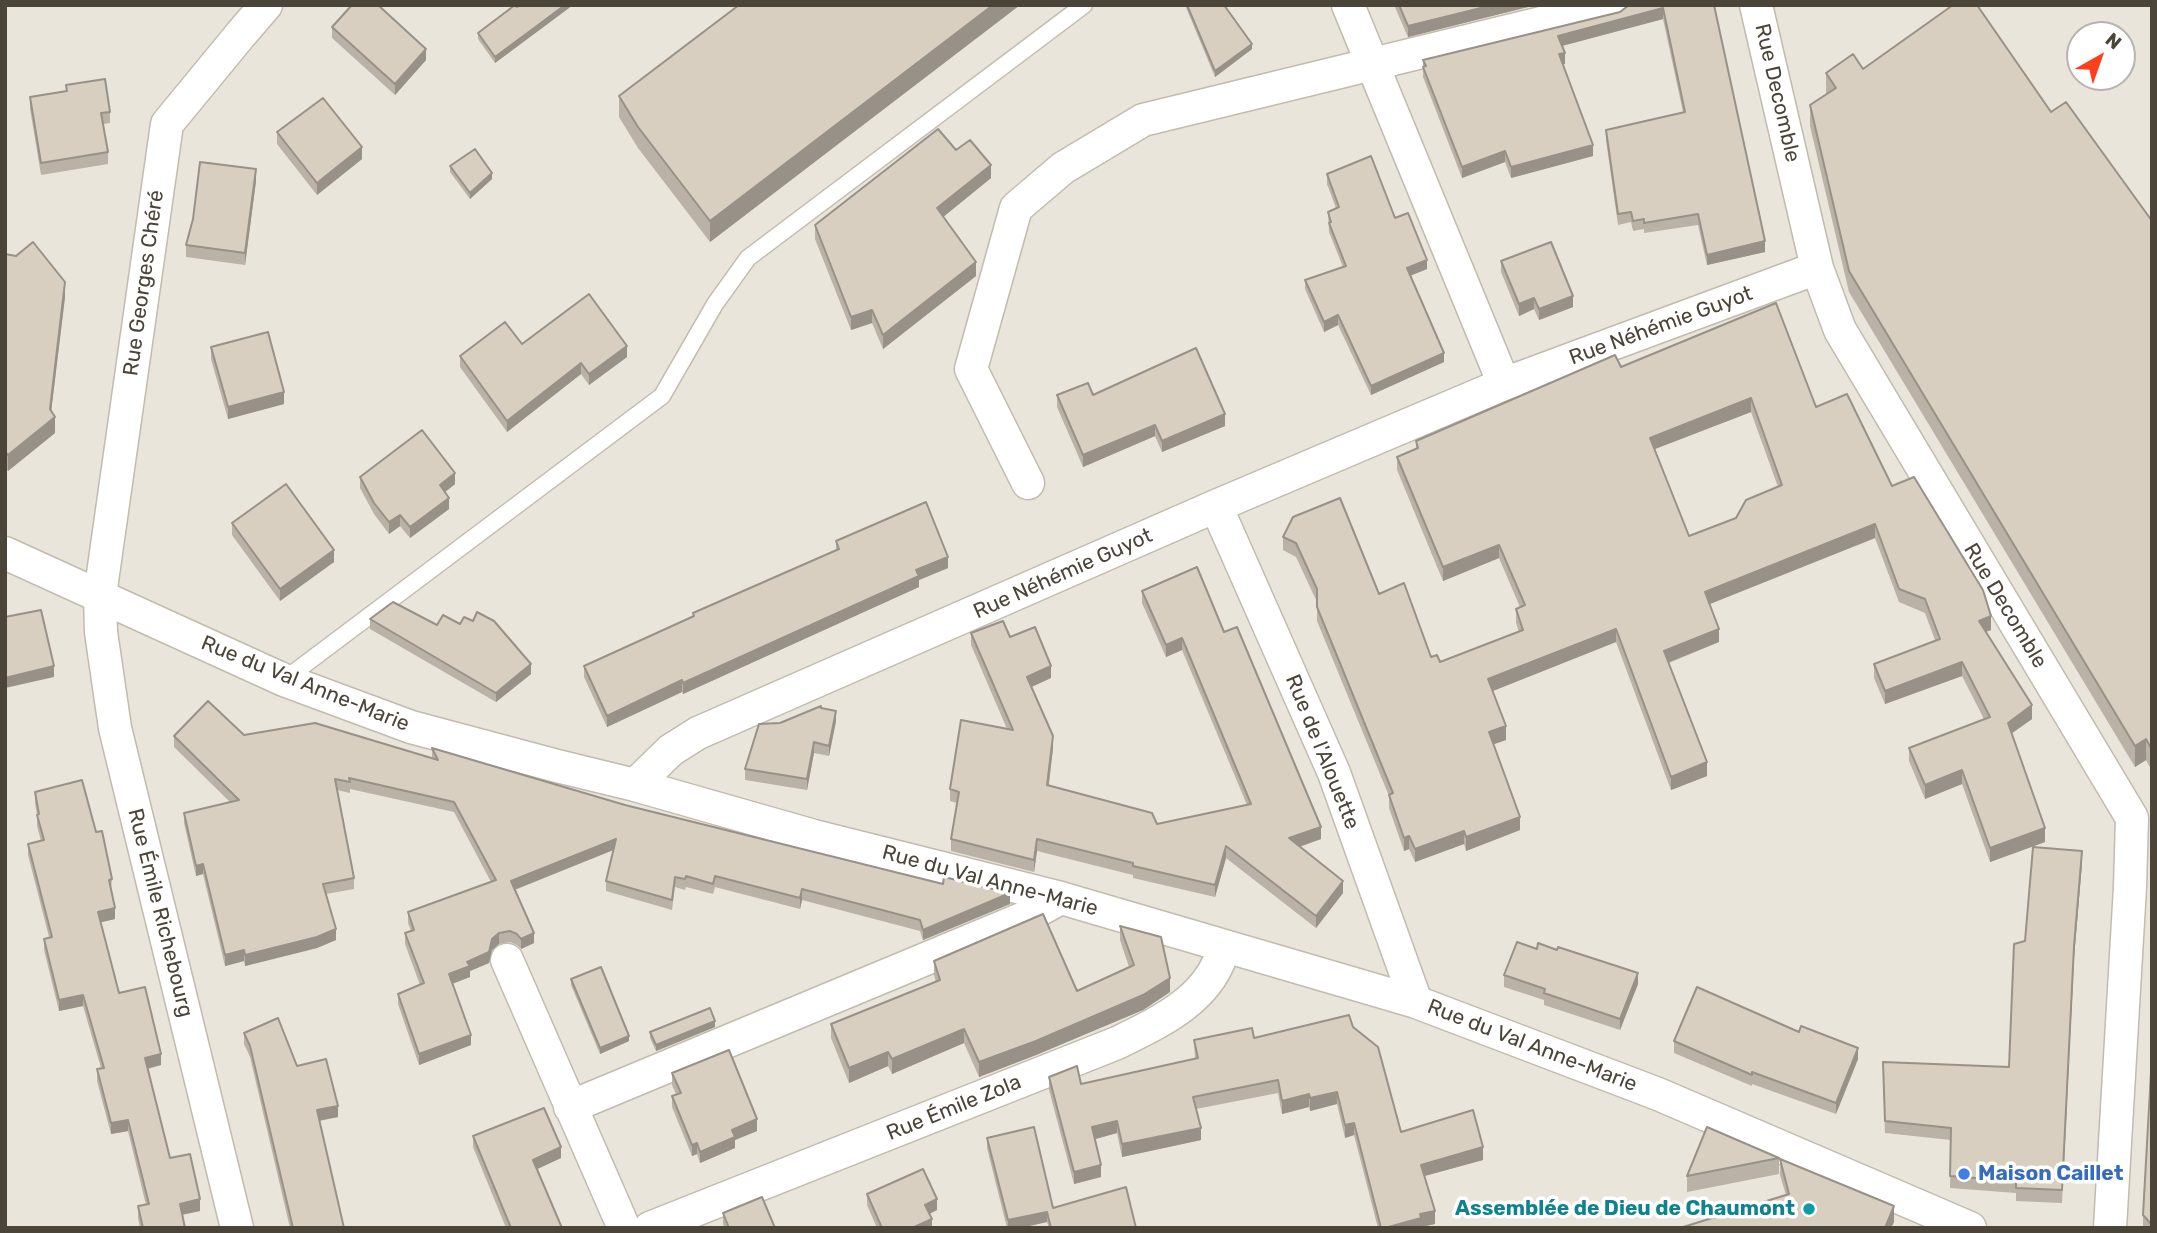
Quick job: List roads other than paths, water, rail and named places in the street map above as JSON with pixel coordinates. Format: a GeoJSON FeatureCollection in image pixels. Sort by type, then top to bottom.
{"type":"FeatureCollection","features":[{"type":"Feature","properties":{"kind":"street","name":"Rue Georges Chéré"},"geometry":{"type":"LineString","coordinates":[[100,595],[167,124],[241,20],[266,5]]}},
{"type":"Feature","properties":{"kind":"street"},"geometry":{"type":"LineString","coordinates":[[1348,5],[1504,384]]}},
{"type":"Feature","properties":{"kind":"street"},"geometry":{"type":"LineString","coordinates":[[1028,483],[971,369],[1016,208],[1063,168],[1143,120],[1615,5]]}},
{"type":"Feature","properties":{"kind":"street","name":"Rue Decomble"},"geometry":{"type":"LineString","coordinates":[[1756,5],[1817,268],[1840,330],[2132,818],[2141,885],[2110,1228]]}},
{"type":"Feature","properties":{"kind":"street","name":"Rue Néhémie Guyot"},"geometry":{"type":"LineString","coordinates":[[635,785],[671,750],[698,733],[1216,506],[1504,384],[1817,268]]}},
{"type":"Feature","properties":{"kind":"street","name":"Rue de l'Alouette"},"geometry":{"type":"LineString","coordinates":[[1216,506],[1334,773],[1416,1002]]}},
{"type":"Feature","properties":{"kind":"street","name":"Rue du Val Anne-Marie"},"geometry":{"type":"LineString","coordinates":[[5,553],[284,680],[411,727],[635,785],[814,836],[1061,898],[1416,1002],[1658,1094],[1970,1228]]}},
{"type":"Feature","properties":{"kind":"street","name":"Rue Émile Richebourg"},"geometry":{"type":"LineString","coordinates":[[100,595],[101,632],[115,728],[237,1228]]}},
{"type":"Feature","properties":{"kind":"street"},"geometry":{"type":"LineString","coordinates":[[570,1107],[1024,918],[1061,898]]}},
{"type":"Feature","properties":{"kind":"street","name":"Rue Émile Zola"},"geometry":{"type":"LineString","coordinates":[[650,1228],[1117,1043],[1149,1027],[1194,998],[1209,982],[1220,964],[1224,946]]}},
{"type":"Feature","properties":{"kind":"street"},"geometry":{"type":"LineString","coordinates":[[507,960],[624,1228]]}},
{"type":"Feature","properties":{"kind":"lane"},"geometry":{"type":"LineString","coordinates":[[284,680],[662,396],[715,304],[748,258],[1084,5]]}},
{"type":"Feature","properties":{"kind":"place","name":"Maison Caillet"},"geometry":{"type":"Point","coordinates":[1964,1174]}},
{"type":"Feature","properties":{"kind":"place","name":"Assemblée de Dieu de Chaumont"},"geometry":{"type":"Point","coordinates":[1809,1209]}}]}
